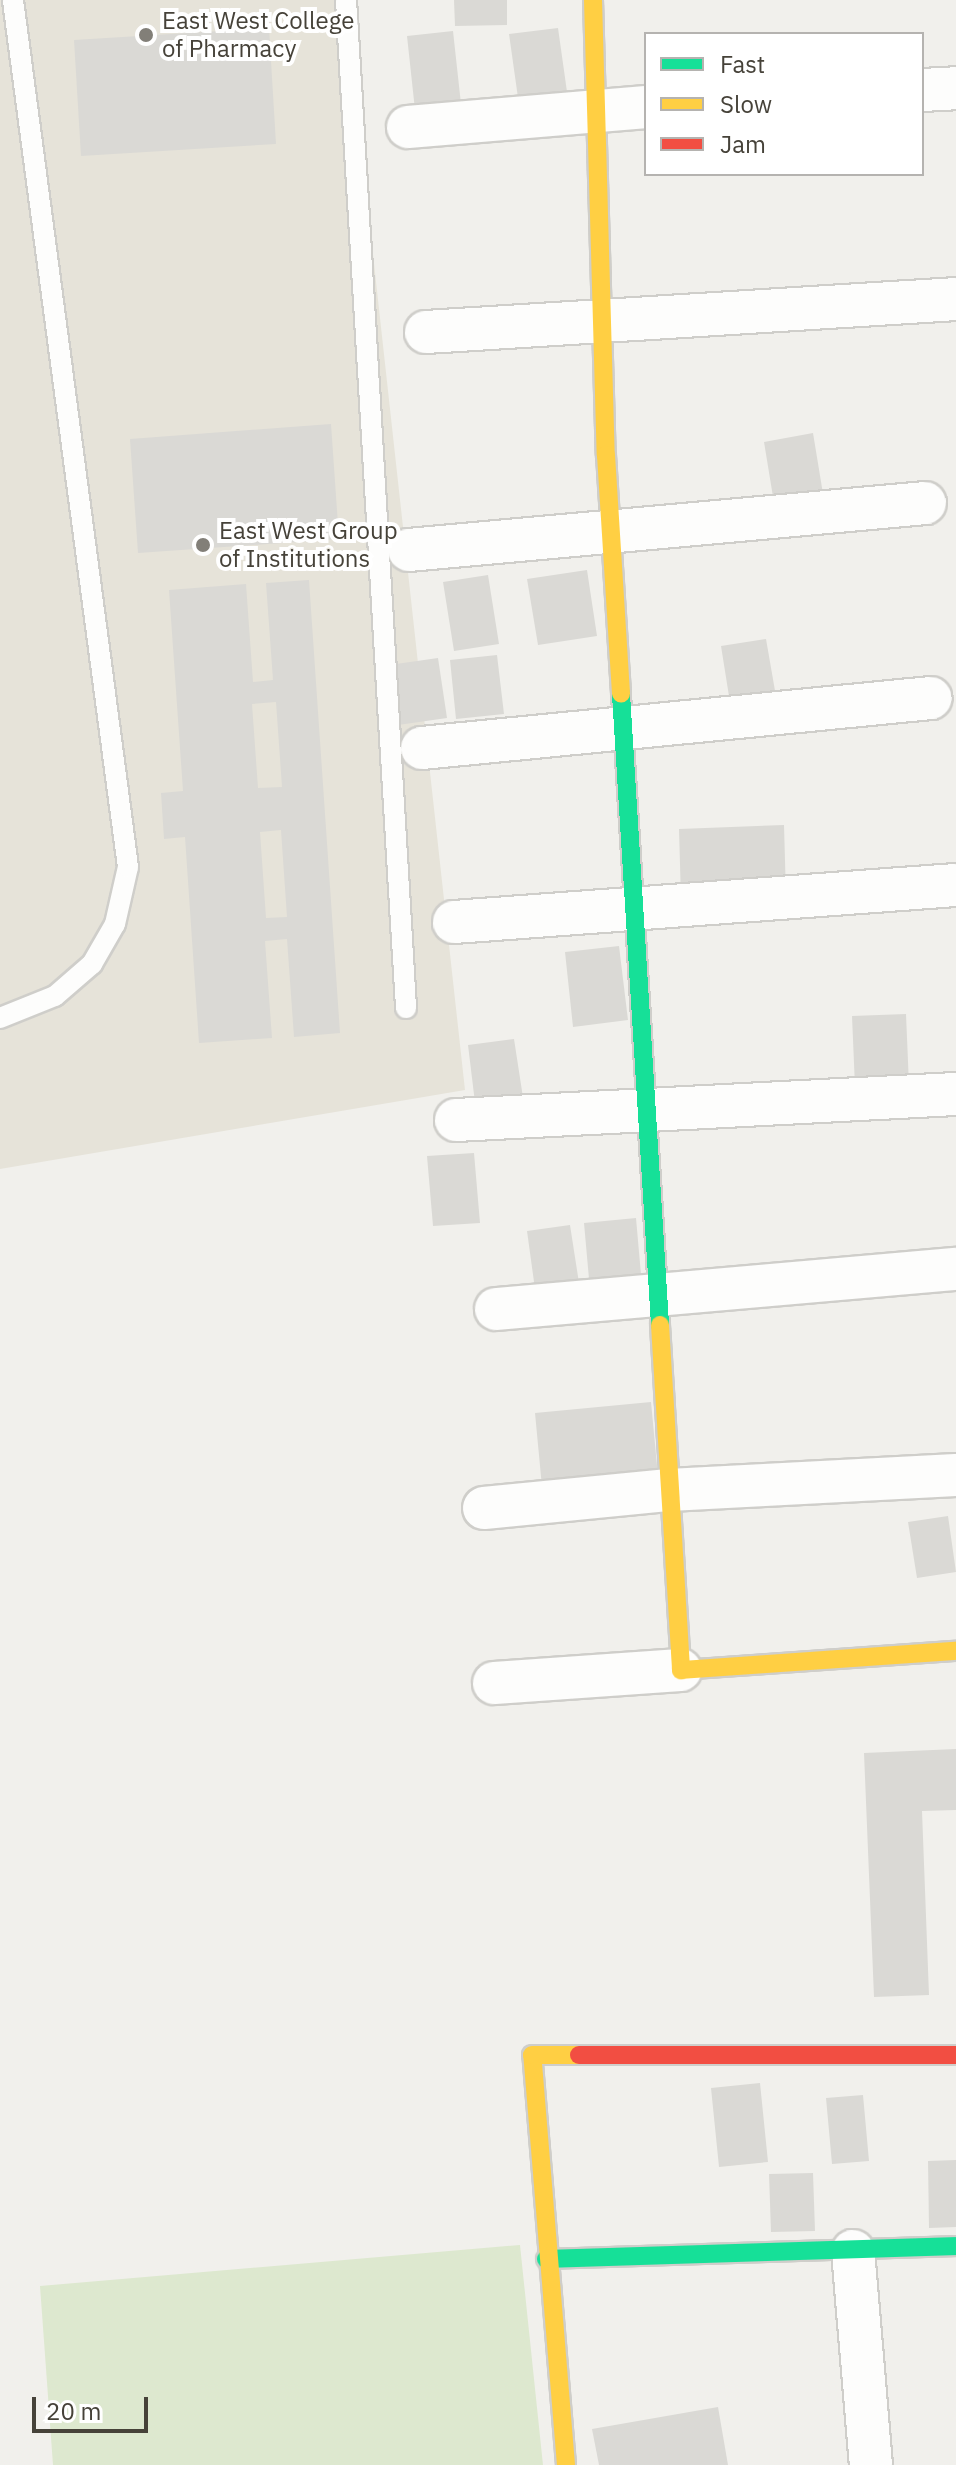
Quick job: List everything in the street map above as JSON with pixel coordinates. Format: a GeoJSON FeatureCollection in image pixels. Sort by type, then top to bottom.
{"type":"FeatureCollection","features":[{"type":"Feature","properties":{"kind":"street"},"geometry":{"type":"LineString","coordinates":[[593,0],[611,536],[681,1670]]}},
{"type":"Feature","properties":{"kind":"street"},"geometry":{"type":"LineString","coordinates":[[924,90],[956,88]]}},
{"type":"Feature","properties":{"kind":"street"},"geometry":{"type":"LineString","coordinates":[[408,127],[644,107]]}},
{"type":"Feature","properties":{"kind":"street"},"geometry":{"type":"LineString","coordinates":[[426,332],[956,299]]}},
{"type":"Feature","properties":{"kind":"street"},"geometry":{"type":"LineString","coordinates":[[409,550],[611,536],[925,503]]}},
{"type":"Feature","properties":{"kind":"street"},"geometry":{"type":"LineString","coordinates":[[422,748],[931,698]]}},
{"type":"Feature","properties":{"kind":"street"},"geometry":{"type":"LineString","coordinates":[[454,922],[634,912],[956,885]]}},
{"type":"Feature","properties":{"kind":"street"},"geometry":{"type":"LineString","coordinates":[[456,1120],[646,1114],[956,1094]]}},
{"type":"Feature","properties":{"kind":"street"},"geometry":{"type":"LineString","coordinates":[[496,1309],[956,1269]]}},
{"type":"Feature","properties":{"kind":"street"},"geometry":{"type":"LineString","coordinates":[[484,1508],[669,1490],[956,1475]]}},
{"type":"Feature","properties":{"kind":"street"},"geometry":{"type":"LineString","coordinates":[[494,1683],[956,1651]]}},
{"type":"Feature","properties":{"kind":"street"},"geometry":{"type":"LineString","coordinates":[[566,2465],[546,2259],[532,2055],[956,2055]]}},
{"type":"Feature","properties":{"kind":"street"},"geometry":{"type":"LineString","coordinates":[[546,2259],[956,2246]]}},
{"type":"Feature","properties":{"kind":"street"},"geometry":{"type":"LineString","coordinates":[[853,2251],[871,2465]]}},
{"type":"Feature","properties":{"kind":"lane"},"geometry":{"type":"LineString","coordinates":[[0,1018],[55,996],[92,964],[115,924],[128,867],[13,0]]}},
{"type":"Feature","properties":{"kind":"lane"},"geometry":{"type":"LineString","coordinates":[[346,0],[406,1008]]}},
{"type":"Feature","properties":{"kind":"shaded area","name":"East West Group of Institutions"},"geometry":{"type":"Polygon","coordinates":[[[0,0],[345,0],[465,1090],[0,1169],[0,0]]]}},
{"type":"Feature","properties":{"kind":"green space"},"geometry":{"type":"Polygon","coordinates":[[[520,2245],[543,2465],[53,2465],[40,2286],[520,2245]]]}},
{"type":"Feature","properties":{"kind":"building"},"geometry":{"type":"Polygon","coordinates":[[[454,0],[507,0],[507,25],[455,26],[454,0]]]}},
{"type":"Feature","properties":{"kind":"building"},"geometry":{"type":"Polygon","coordinates":[[[269,28],[276,144],[81,156],[74,40],[269,28]]]}},
{"type":"Feature","properties":{"kind":"building"},"geometry":{"type":"Polygon","coordinates":[[[558,28],[569,106],[520,112],[509,34],[558,28]]]}},
{"type":"Feature","properties":{"kind":"building"},"geometry":{"type":"Polygon","coordinates":[[[453,31],[461,104],[415,110],[407,36],[453,31]]]}},
{"type":"Feature","properties":{"kind":"building"},"geometry":{"type":"Polygon","coordinates":[[[331,424],[339,539],[138,553],[130,439],[331,424]]]}},
{"type":"Feature","properties":{"kind":"building"},"geometry":{"type":"Polygon","coordinates":[[[813,433],[825,506],[776,515],[764,442],[813,433]]]}},
{"type":"Feature","properties":{"kind":"building"},"geometry":{"type":"Polygon","coordinates":[[[587,570],[597,636],[538,645],[527,579],[587,570]]]}},
{"type":"Feature","properties":{"kind":"building"},"geometry":{"type":"Polygon","coordinates":[[[488,575],[499,644],[454,651],[443,582],[488,575]]]}},
{"type":"Feature","properties":{"kind":"building"},"geometry":{"type":"Polygon","coordinates":[[[309,580],[340,1033],[294,1037],[287,939],[265,941],[272,1038],[199,1043],[185,837],[164,839],[161,793],[183,791],[169,590],[246,584],[253,682],[273,680],[266,583],[309,580]],[[276,702],[252,704],[258,788],[282,787],[276,702]],[[281,830],[260,832],[266,918],[287,917],[281,830]]]}},
{"type":"Feature","properties":{"kind":"building"},"geometry":{"type":"Polygon","coordinates":[[[766,639],[778,708],[732,715],[721,646],[766,639]]]}},
{"type":"Feature","properties":{"kind":"building"},"geometry":{"type":"Polygon","coordinates":[[[497,655],[504,714],[456,719],[450,660],[497,655]]]}},
{"type":"Feature","properties":{"kind":"building"},"geometry":{"type":"Polygon","coordinates":[[[438,658],[447,718],[398,725],[389,665],[438,658]]]}},
{"type":"Feature","properties":{"kind":"building"},"geometry":{"type":"Polygon","coordinates":[[[784,825],[786,896],[681,900],[679,829],[784,825]]]}},
{"type":"Feature","properties":{"kind":"building"},"geometry":{"type":"Polygon","coordinates":[[[619,946],[628,1020],[573,1027],[565,952],[619,946]]]}},
{"type":"Feature","properties":{"kind":"building"},"geometry":{"type":"Polygon","coordinates":[[[906,1014],[909,1085],[855,1087],[852,1016],[906,1014]]]}},
{"type":"Feature","properties":{"kind":"building"},"geometry":{"type":"Polygon","coordinates":[[[514,1039],[524,1104],[476,1111],[468,1045],[514,1039]]]}},
{"type":"Feature","properties":{"kind":"building"},"geometry":{"type":"Polygon","coordinates":[[[474,1153],[480,1223],[433,1226],[427,1156],[474,1153]]]}},
{"type":"Feature","properties":{"kind":"building"},"geometry":{"type":"Polygon","coordinates":[[[636,1218],[642,1286],[590,1290],[584,1223],[636,1218]]]}},
{"type":"Feature","properties":{"kind":"building"},"geometry":{"type":"Polygon","coordinates":[[[570,1225],[579,1283],[535,1289],[527,1231],[570,1225]]]}},
{"type":"Feature","properties":{"kind":"building"},"geometry":{"type":"Polygon","coordinates":[[[651,1402],[658,1476],[542,1487],[535,1413],[651,1402]]]}},
{"type":"Feature","properties":{"kind":"building"},"geometry":{"type":"Polygon","coordinates":[[[948,1516],[956,1572],[917,1578],[908,1522],[948,1516]]]}},
{"type":"Feature","properties":{"kind":"building"},"geometry":{"type":"Polygon","coordinates":[[[956,1749],[956,1810],[922,1811],[929,1995],[874,1997],[864,1753],[956,1749]]]}},
{"type":"Feature","properties":{"kind":"building"},"geometry":{"type":"Polygon","coordinates":[[[760,2083],[768,2162],[719,2167],[711,2088],[760,2083]]]}},
{"type":"Feature","properties":{"kind":"building"},"geometry":{"type":"Polygon","coordinates":[[[863,2095],[869,2161],[832,2164],[826,2098],[863,2095]]]}},
{"type":"Feature","properties":{"kind":"building"},"geometry":{"type":"Polygon","coordinates":[[[956,2160],[956,2227],[929,2228],[928,2161],[956,2160]]]}},
{"type":"Feature","properties":{"kind":"building"},"geometry":{"type":"Polygon","coordinates":[[[813,2173],[815,2231],[771,2232],[769,2174],[813,2173]]]}},
{"type":"Feature","properties":{"kind":"building"},"geometry":{"type":"Polygon","coordinates":[[[718,2407],[728,2465],[599,2465],[592,2429],[718,2407]]]}},
{"type":"Feature","properties":{"kind":"traffic: fast"},"geometry":{"type":"LineString","coordinates":[[621,694],[660,1325]]}},
{"type":"Feature","properties":{"kind":"traffic: fast"},"geometry":{"type":"LineString","coordinates":[[546,2259],[956,2246]]}},
{"type":"Feature","properties":{"kind":"traffic: slow"},"geometry":{"type":"LineString","coordinates":[[593,0],[606,455],[621,694]]}},
{"type":"Feature","properties":{"kind":"traffic: slow"},"geometry":{"type":"LineString","coordinates":[[660,1325],[681,1670],[956,1651]]}},
{"type":"Feature","properties":{"kind":"traffic: slow"},"geometry":{"type":"LineString","coordinates":[[566,2465],[532,2055],[579,2055]]}},
{"type":"Feature","properties":{"kind":"traffic: jam"},"geometry":{"type":"LineString","coordinates":[[579,2055],[956,2055]]}},
{"type":"Feature","properties":{"kind":"place","name":"East West College of Pharmacy"},"geometry":{"type":"Point","coordinates":[146,35]}},
{"type":"Feature","properties":{"kind":"place","name":"East West Group of Institutions"},"geometry":{"type":"Point","coordinates":[203,545]}}]}
